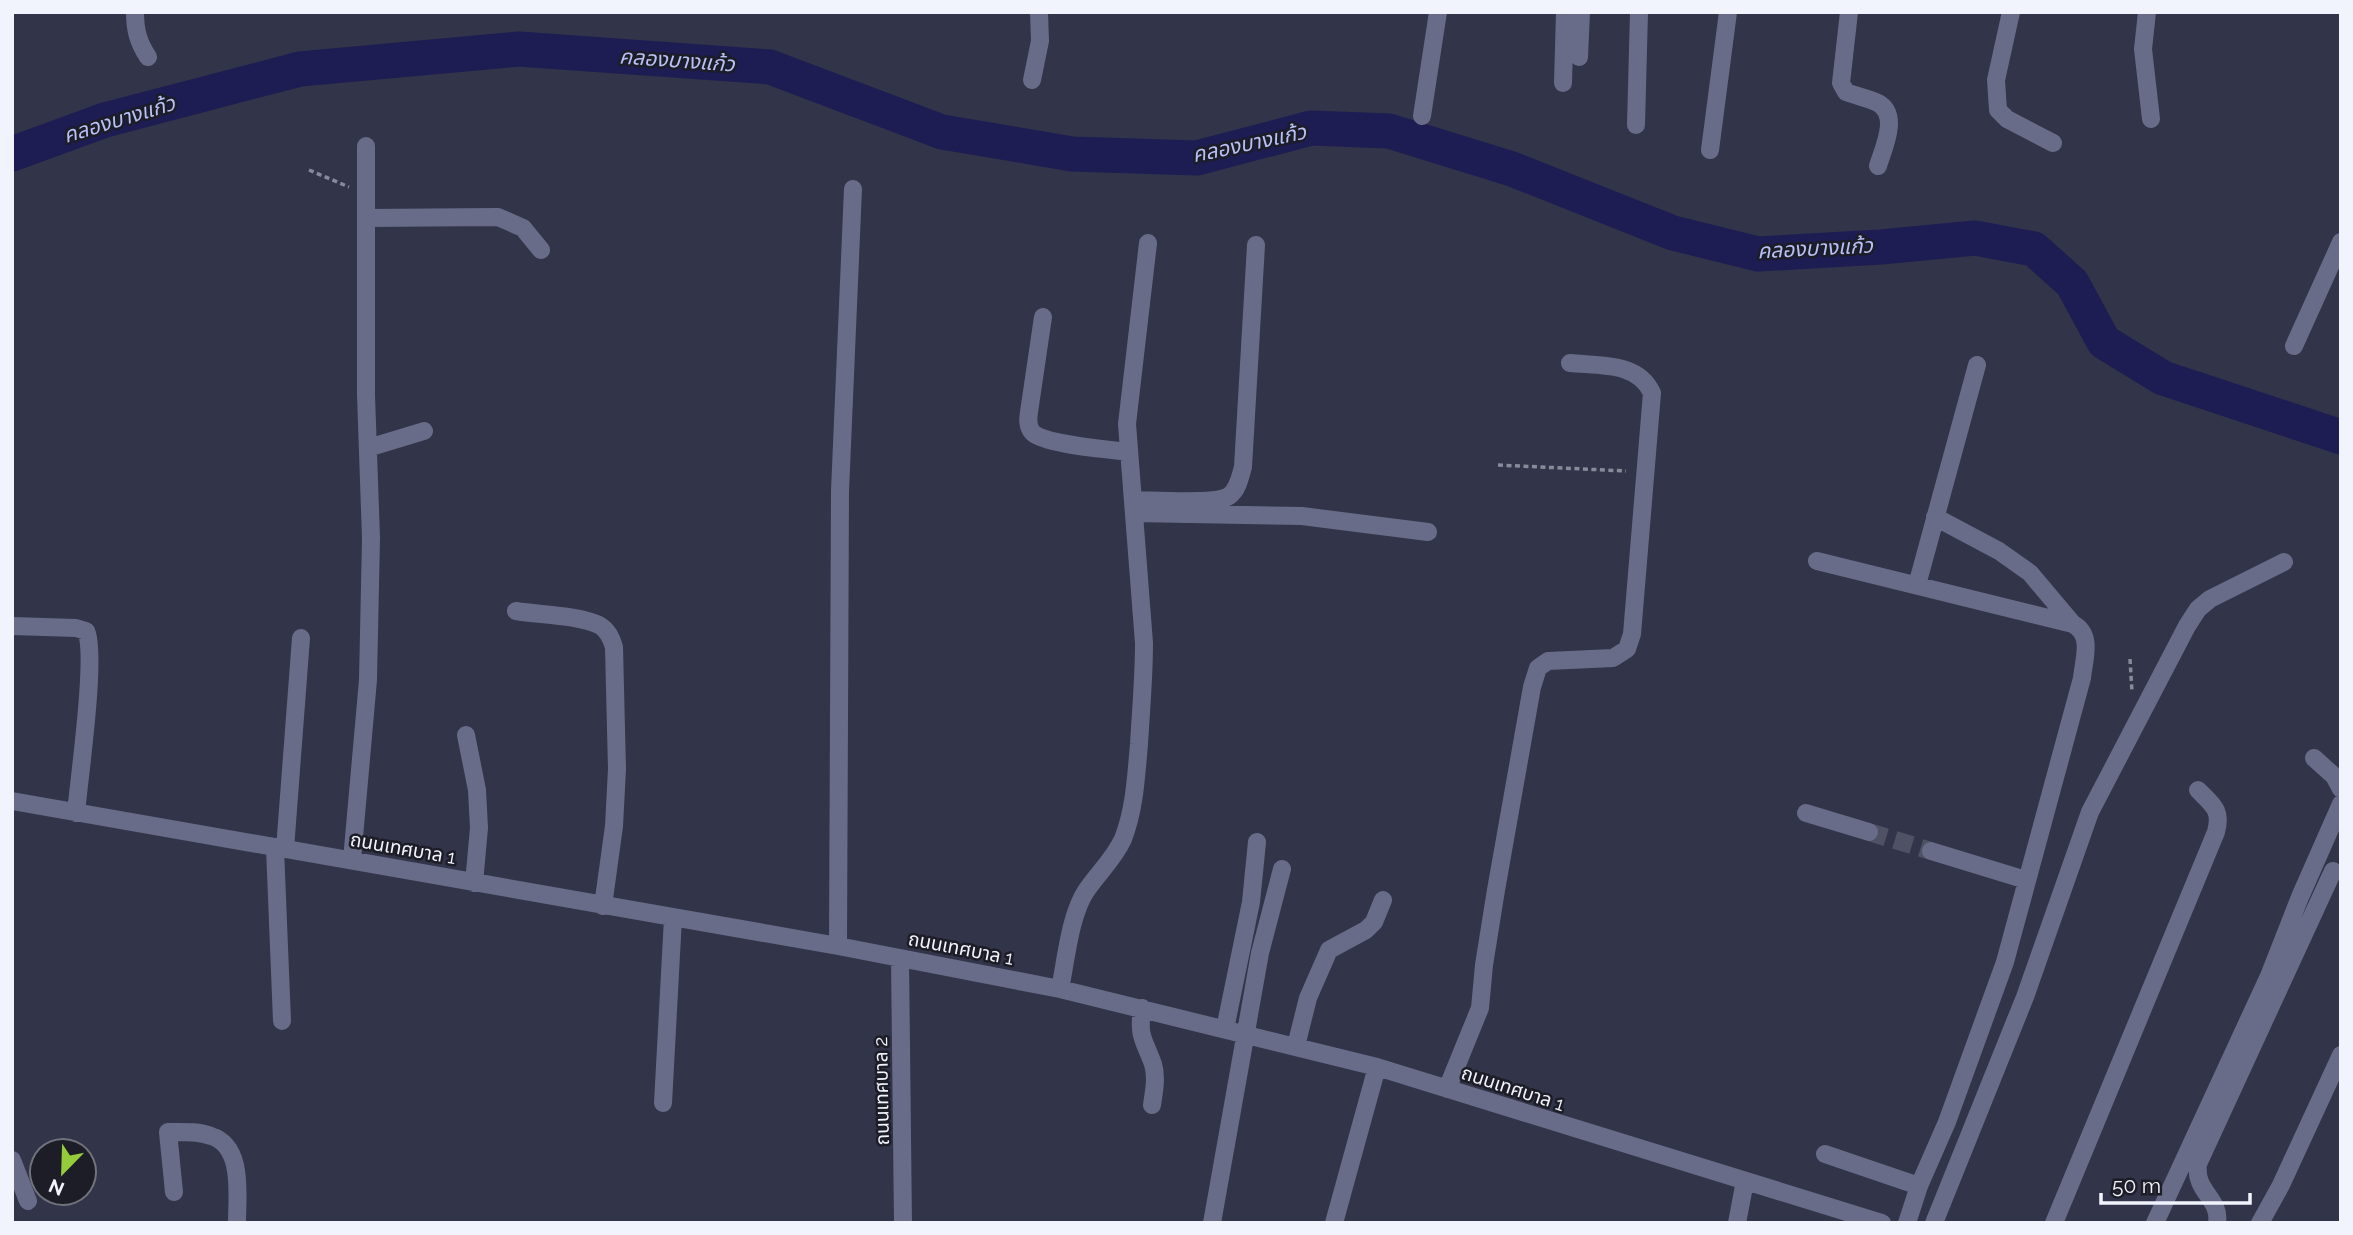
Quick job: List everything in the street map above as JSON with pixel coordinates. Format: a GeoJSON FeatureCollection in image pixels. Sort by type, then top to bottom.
{"type":"FeatureCollection","features":[{"type":"Feature","properties":{"kind":"street"},"geometry":{"type":"LineString","coordinates":[[135,12],[135,29],[139,44],[148,57]]}},
{"type":"Feature","properties":{"kind":"street"},"geometry":{"type":"LineString","coordinates":[[1032,80],[1041,41],[1039,12]]}},
{"type":"Feature","properties":{"kind":"street"},"geometry":{"type":"LineString","coordinates":[[1422,116],[1438,12]]}},
{"type":"Feature","properties":{"kind":"street"},"geometry":{"type":"LineString","coordinates":[[1563,83],[1565,12]]}},
{"type":"Feature","properties":{"kind":"street"},"geometry":{"type":"LineString","coordinates":[[1579,57],[1581,12]]}},
{"type":"Feature","properties":{"kind":"street"},"geometry":{"type":"LineString","coordinates":[[1636,125],[1639,12]]}},
{"type":"Feature","properties":{"kind":"street"},"geometry":{"type":"LineString","coordinates":[[1710,150],[1728,12]]}},
{"type":"Feature","properties":{"kind":"street"},"geometry":{"type":"LineString","coordinates":[[1849,12],[1841,83],[1846,92],[1877,102],[1885,108],[1889,117],[1889,131],[1878,166]]}},
{"type":"Feature","properties":{"kind":"street"},"geometry":{"type":"LineString","coordinates":[[2011,12],[1996,80],[1998,110],[2007,119],[2053,143]]}},
{"type":"Feature","properties":{"kind":"street"},"geometry":{"type":"LineString","coordinates":[[2147,12],[2144,49],[2151,119]]}},
{"type":"Feature","properties":{"kind":"street"},"geometry":{"type":"LineString","coordinates":[[352,860],[368,680],[371,538],[366,146]]}},
{"type":"Feature","properties":{"kind":"street"},"geometry":{"type":"LineString","coordinates":[[838,946],[840,491],[853,189]]}},
{"type":"Feature","properties":{"kind":"street"},"geometry":{"type":"LineString","coordinates":[[366,218],[498,217],[523,228],[541,250]]}},
{"type":"Feature","properties":{"kind":"street"},"geometry":{"type":"LineString","coordinates":[[2294,346],[2341,242]]}},
{"type":"Feature","properties":{"kind":"street"},"geometry":{"type":"LineString","coordinates":[[1060,989],[1078,908],[1085,892],[1112,859],[1122,841],[1135,790],[1144,665],[1127,425],[1148,243]]}},
{"type":"Feature","properties":{"kind":"street"},"geometry":{"type":"LineString","coordinates":[[1134,507],[1228,498],[1238,486],[1244,467],[1256,244]]}},
{"type":"Feature","properties":{"kind":"street"},"geometry":{"type":"LineString","coordinates":[[1043,317],[1029,412],[1028,424],[1031,432],[1045,439],[1128,452]]}},
{"type":"Feature","properties":{"kind":"street"},"geometry":{"type":"LineString","coordinates":[[1447,1089],[1480,1008],[1496,890],[1532,687],[1538,668],[1548,661],[1613,658],[1627,649],[1632,634],[1652,393],[1640,375],[1626,369],[1570,363]]}},
{"type":"Feature","properties":{"kind":"street"},"geometry":{"type":"LineString","coordinates":[[1917,585],[1977,365]]}},
{"type":"Feature","properties":{"kind":"street"},"geometry":{"type":"LineString","coordinates":[[368,448],[424,431]]}},
{"type":"Feature","properties":{"kind":"street"},"geometry":{"type":"LineString","coordinates":[[1134,507],[1302,516],[1428,532]]}},
{"type":"Feature","properties":{"kind":"street"},"geometry":{"type":"LineString","coordinates":[[1907,1223],[2005,962],[2082,678],[2086,641],[2081,629],[2073,624],[2030,573],[1999,551],[1935,517]]}},
{"type":"Feature","properties":{"kind":"street"},"geometry":{"type":"LineString","coordinates":[[1817,561],[2073,624]]}},
{"type":"Feature","properties":{"kind":"street"},"geometry":{"type":"LineString","coordinates":[[1934,1223],[2025,997],[2090,812],[2181,636],[2204,604],[2284,562]]}},
{"type":"Feature","properties":{"kind":"street"},"geometry":{"type":"LineString","coordinates":[[516,611],[584,621],[600,626],[610,634],[614,647],[617,769],[614,827],[603,906]]}},
{"type":"Feature","properties":{"kind":"street"},"geometry":{"type":"LineString","coordinates":[[12,626],[76,628],[86,631],[90,638],[76,813]]}},
{"type":"Feature","properties":{"kind":"street"},"geometry":{"type":"LineString","coordinates":[[282,1021],[280,849],[301,638]]}},
{"type":"Feature","properties":{"kind":"street"},"geometry":{"type":"LineString","coordinates":[[466,735],[477,790],[479,828],[474,883]]}},
{"type":"Feature","properties":{"kind":"street"},"geometry":{"type":"LineString","coordinates":[[2314,758],[2334,776],[2341,789]]}},
{"type":"Feature","properties":{"kind":"street"},"geometry":{"type":"LineString","coordinates":[[2054,1223],[2216,832],[2218,814],[2198,790]]}},
{"type":"Feature","properties":{"kind":"street","name":"ถนนเทศบาล 1"},"geometry":{"type":"LineString","coordinates":[[12,802],[838,946],[1060,989],[1377,1067],[1882,1223]]}},
{"type":"Feature","properties":{"kind":"street"},"geometry":{"type":"LineString","coordinates":[[2155,1223],[2269,976],[2341,804]]}},
{"type":"Feature","properties":{"kind":"street"},"geometry":{"type":"LineString","coordinates":[[1806,813],[1869,832]]}},
{"type":"Feature","properties":{"kind":"street"},"geometry":{"type":"LineString","coordinates":[[1225,1029],[1251,902],[1258,842]]}},
{"type":"Feature","properties":{"kind":"street"},"geometry":{"type":"LineString","coordinates":[[1931,852],[2026,880]]}},
{"type":"Feature","properties":{"kind":"street"},"geometry":{"type":"LineString","coordinates":[[1213,1223],[1261,953],[1282,869]]}},
{"type":"Feature","properties":{"kind":"street"},"geometry":{"type":"LineString","coordinates":[[2217,1223],[2216,1208],[2198,1181],[2198,1164],[2333,871]]}},
{"type":"Feature","properties":{"kind":"street"},"geometry":{"type":"LineString","coordinates":[[1296,1046],[1308,998],[1328,950],[1366,930],[1374,922],[1382,900]]}},
{"type":"Feature","properties":{"kind":"street"},"geometry":{"type":"LineString","coordinates":[[663,1102],[673,918]]}},
{"type":"Feature","properties":{"kind":"street","name":"ถนนเทศบาล 2"},"geometry":{"type":"LineString","coordinates":[[900,958],[903,1223]]}},
{"type":"Feature","properties":{"kind":"street"},"geometry":{"type":"LineString","coordinates":[[1142,1009],[1139,1027],[1153,1065],[1155,1080],[1152,1105]]}},
{"type":"Feature","properties":{"kind":"street"},"geometry":{"type":"LineString","coordinates":[[2260,1223],[2281,1185],[2341,1055]]}},
{"type":"Feature","properties":{"kind":"street"},"geometry":{"type":"LineString","coordinates":[[1334,1223],[1377,1067]]}},
{"type":"Feature","properties":{"kind":"street"},"geometry":{"type":"LineString","coordinates":[[174,1192],[168,1132],[210,1135],[222,1140],[230,1149],[235,1168],[237,1223]]}},
{"type":"Feature","properties":{"kind":"street"},"geometry":{"type":"LineString","coordinates":[[1825,1154],[1919,1186]]}},
{"type":"Feature","properties":{"kind":"street"},"geometry":{"type":"LineString","coordinates":[[12,1160],[28,1201]]}},
{"type":"Feature","properties":{"kind":"street"},"geometry":{"type":"LineString","coordinates":[[1737,1223],[1745,1181]]}},
{"type":"Feature","properties":{"kind":"path"},"geometry":{"type":"LineString","coordinates":[[309,170],[367,195]]}},
{"type":"Feature","properties":{"kind":"path"},"geometry":{"type":"LineString","coordinates":[[1498,465],[1646,472]]}},
{"type":"Feature","properties":{"kind":"waterway","name":"คลองบางแก้ว"},"geometry":{"type":"LineString","coordinates":[[12,154],[105,120],[300,69],[519,49],[770,67],[942,132],[1072,154],[1197,158],[1311,128],[1389,131],[1512,169],[1673,233],[1758,254],[1975,238],[2034,249],[2072,283],[2104,342],[2163,378],[2341,437]]}},
{"type":"Feature","properties":{"kind":"tunnel"},"geometry":{"type":"LineString","coordinates":[[1869,832],[1931,851]]}}]}
